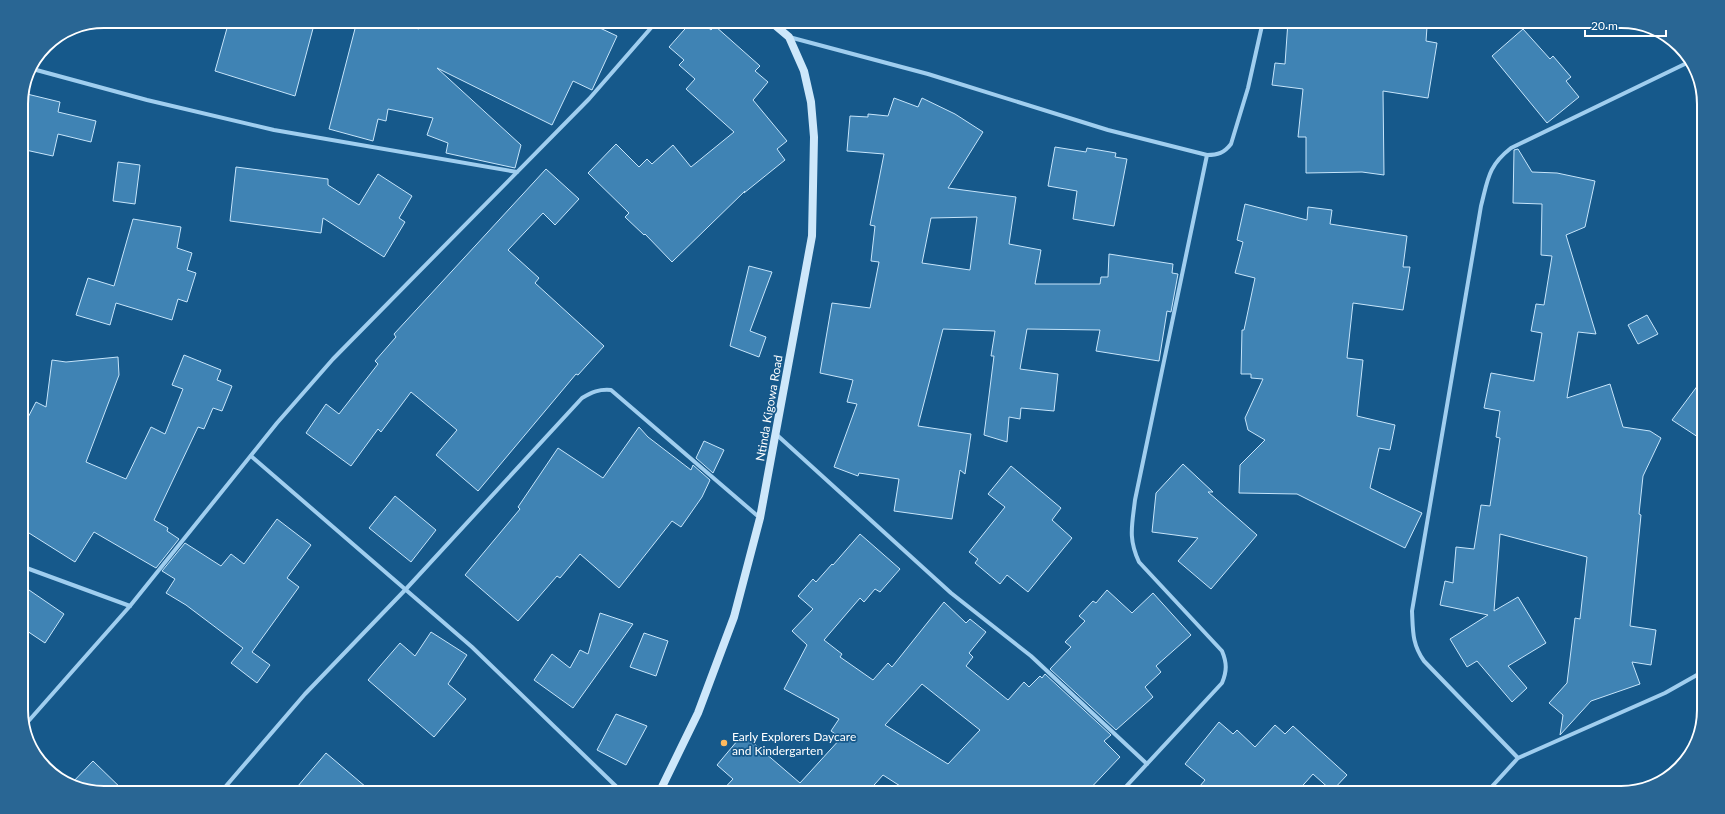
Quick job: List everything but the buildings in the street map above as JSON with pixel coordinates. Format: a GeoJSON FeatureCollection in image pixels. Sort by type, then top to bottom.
{"type":"FeatureCollection","features":[{"type":"Feature","properties":{"kind":"street"},"geometry":{"type":"LineString","coordinates":[[29,721],[130,606],[277,423],[333,360],[589,99],[651,28]]}},
{"type":"Feature","properties":{"kind":"street","name":"Ntinda Kigowa Road"},"geometry":{"type":"LineString","coordinates":[[662,786],[698,713],[731,624],[760,518],[777,435],[812,236],[814,137],[811,102],[804,71],[789,37],[778,28]]}},
{"type":"Feature","properties":{"kind":"street"},"geometry":{"type":"LineString","coordinates":[[789,37],[928,74],[1108,130],[1207,155],[1217,155],[1225,151],[1231,144],[1248,88],[1261,28]]}},
{"type":"Feature","properties":{"kind":"street"},"geometry":{"type":"LineString","coordinates":[[1518,758],[1424,661],[1416,649],[1413,636],[1412,611],[1481,206],[1492,167],[1500,156],[1511,148],[1685,64]]}},
{"type":"Feature","properties":{"kind":"street"},"geometry":{"type":"LineString","coordinates":[[36,70],[147,100],[274,130],[517,172]]}},
{"type":"Feature","properties":{"kind":"street"},"geometry":{"type":"LineString","coordinates":[[1127,786],[1222,683],[1226,673],[1226,662],[1222,651],[1139,562],[1132,547],[1131,532],[1135,500],[1207,155]]}},
{"type":"Feature","properties":{"kind":"street"},"geometry":{"type":"LineString","coordinates":[[226,786],[305,694],[406,589],[582,398],[601,389],[611,390],[760,518]]}},
{"type":"Feature","properties":{"kind":"street"},"geometry":{"type":"LineString","coordinates":[[777,435],[951,593],[1031,656],[1147,764]]}},
{"type":"Feature","properties":{"kind":"street"},"geometry":{"type":"LineString","coordinates":[[251,456],[472,647],[616,786]]}},
{"type":"Feature","properties":{"kind":"street"},"geometry":{"type":"LineString","coordinates":[[28,569],[130,606]]}},
{"type":"Feature","properties":{"kind":"street"},"geometry":{"type":"LineString","coordinates":[[1492,786],[1518,758],[1665,693],[1697,675]]}},
{"type":"Feature","properties":{"kind":"place","name":"Early Explorers Daycare and Kindergarten"},"geometry":{"type":"Point","coordinates":[724,743]}}]}
